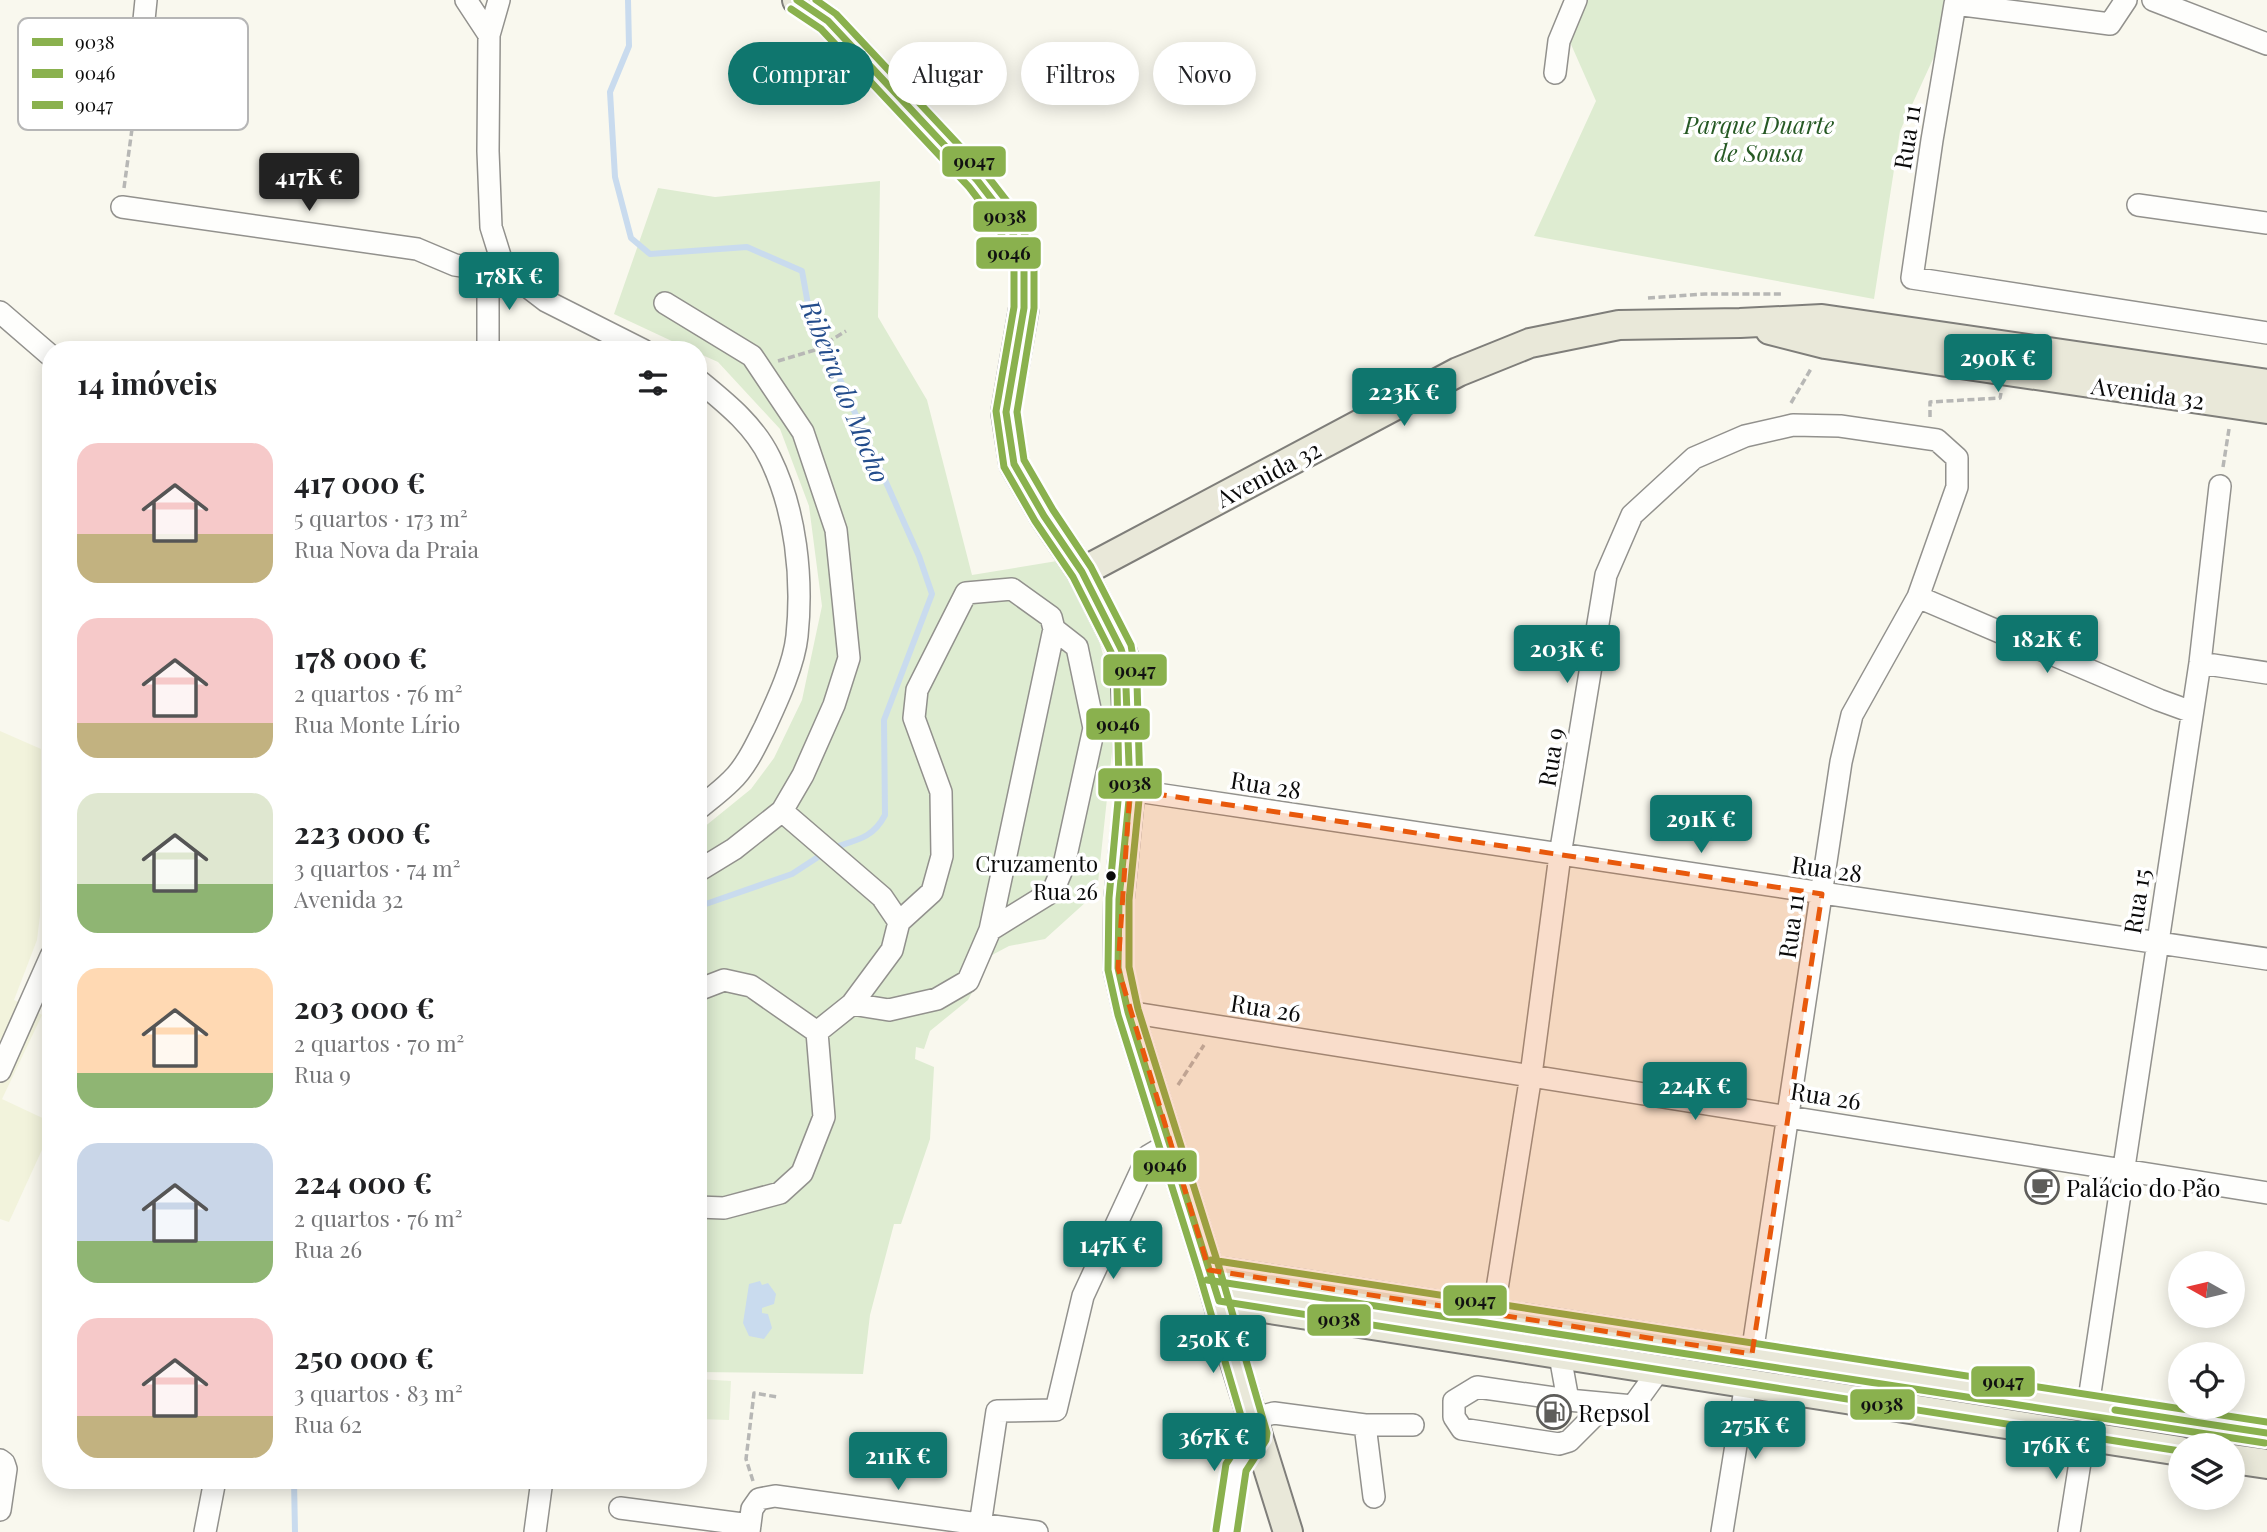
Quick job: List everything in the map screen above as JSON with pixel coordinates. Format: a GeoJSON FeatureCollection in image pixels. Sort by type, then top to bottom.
{"type":"FeatureCollection","features":[{"type":"Feature","properties":{"kind":"main road"},"geometry":{"type":"LineString","coordinates":[[797,0],[828,20],[977,180],[1004,215],[1015,238],[1024,269],[1024,308],[1006,412],[1014,464],[1044,516],[1082,572],[1122,649],[1125,663],[1130,790],[1119,899],[1118,968],[1128,1012],[1288,1532]]}},
{"type":"Feature","properties":{"kind":"main road","name":"Avenida 32"},"geometry":{"type":"LineString","coordinates":[[1082,572],[1458,372],[1530,343],[1619,325],[1822,319],[2267,384]]}},
{"type":"Feature","properties":{"kind":"main road","name":"Avenida 32"},"geometry":{"type":"LineString","coordinates":[[1740,323],[1825,344],[2267,409]]}},
{"type":"Feature","properties":{"kind":"main road"},"geometry":{"type":"LineString","coordinates":[[1209,1270],[2267,1433]]}},
{"type":"Feature","properties":{"kind":"main road"},"geometry":{"type":"LineString","coordinates":[[1219,1301],[2168,1449]]}},
{"type":"Feature","properties":{"kind":"main road"},"geometry":{"type":"LineString","coordinates":[[2245,1461],[2267,1464]]}},
{"type":"Feature","properties":{"kind":"street"},"geometry":{"type":"LineString","coordinates":[[144,18],[146,0]]}},
{"type":"Feature","properties":{"kind":"street"},"geometry":{"type":"LineString","coordinates":[[466,0],[489,35]]}},
{"type":"Feature","properties":{"kind":"street"},"geometry":{"type":"LineString","coordinates":[[489,341],[494,265],[488,151],[489,35],[499,0]]}},
{"type":"Feature","properties":{"kind":"street"},"geometry":{"type":"LineString","coordinates":[[1555,73],[1559,41],[1576,0]]}},
{"type":"Feature","properties":{"kind":"street","name":"Rua 11"},"geometry":{"type":"LineString","coordinates":[[2126,0],[2110,23],[1955,4],[1912,278],[2267,333]]}},
{"type":"Feature","properties":{"kind":"street"},"geometry":{"type":"LineString","coordinates":[[2153,0],[2267,44]]}},
{"type":"Feature","properties":{"kind":"street"},"geometry":{"type":"LineString","coordinates":[[2138,205],[2267,223]]}},
{"type":"Feature","properties":{"kind":"street"},"geometry":{"type":"LineString","coordinates":[[122,207],[417,249],[455,265],[494,265],[603,341]]}},
{"type":"Feature","properties":{"kind":"street"},"geometry":{"type":"LineString","coordinates":[[665,303],[752,356],[803,432],[836,530],[849,658],[834,705],[803,775],[782,811],[734,849],[707,866]]}},
{"type":"Feature","properties":{"kind":"street"},"geometry":{"type":"LineString","coordinates":[[0,312],[42,348]]}},
{"type":"Feature","properties":{"kind":"street"},"geometry":{"type":"LineString","coordinates":[[707,388],[740,415],[770,457],[788,508],[795,542],[799,590],[797,639],[780,696],[755,747],[733,780],[707,801]]}},
{"type":"Feature","properties":{"kind":"street","name":"Rua 9"},"geometry":{"type":"LineString","coordinates":[[1493,1314],[1531,1075],[1560,855],[1606,575],[1632,515],[1694,458],[1745,436],[1793,425],[1840,426],[1937,440],[1957,458],[1957,487]]}},
{"type":"Feature","properties":{"kind":"street","name":"Rua 15"},"geometry":{"type":"LineString","coordinates":[[2088,1406],[2200,663],[2220,486]]}},
{"type":"Feature","properties":{"kind":"street","name":"Rua 11"},"geometry":{"type":"LineString","coordinates":[[1752,1354],[1841,762],[1852,715],[1918,597],[1957,487]]}},
{"type":"Feature","properties":{"kind":"street"},"geometry":{"type":"LineString","coordinates":[[817,1032],[852,1004],[892,950],[899,922],[932,892],[942,856],[941,792],[914,718],[917,691],[966,593],[1012,589],[1051,617],[1054,629],[990,930],[968,981],[937,999],[889,1010],[852,1004]]}},
{"type":"Feature","properties":{"kind":"street"},"geometry":{"type":"LineString","coordinates":[[1918,597],[2192,712]]}},
{"type":"Feature","properties":{"kind":"street"},"geometry":{"type":"LineString","coordinates":[[990,930],[1053,891],[1064,865],[1094,728],[1077,647],[1054,629]]}},
{"type":"Feature","properties":{"kind":"street"},"geometry":{"type":"LineString","coordinates":[[2200,663],[2267,673]]}},
{"type":"Feature","properties":{"kind":"street","name":"Rua 28"},"geometry":{"type":"LineString","coordinates":[[1130,790],[2267,959]]}},
{"type":"Feature","properties":{"kind":"street"},"geometry":{"type":"LineString","coordinates":[[782,811],[882,897],[899,922]]}},
{"type":"Feature","properties":{"kind":"street"},"geometry":{"type":"LineString","coordinates":[[0,1071],[42,976]]}},
{"type":"Feature","properties":{"kind":"street"},"geometry":{"type":"LineString","coordinates":[[707,987],[724,980],[751,986],[817,1032]]}},
{"type":"Feature","properties":{"kind":"street","name":"Rua 26"},"geometry":{"type":"LineString","coordinates":[[1128,1012],[2267,1193]]}},
{"type":"Feature","properties":{"kind":"street"},"geometry":{"type":"LineString","coordinates":[[707,1207],[724,1208],[780,1193],[802,1173],[824,1117],[817,1032]]}},
{"type":"Feature","properties":{"kind":"street"},"geometry":{"type":"LineString","coordinates":[[979,1528],[996,1411],[1056,1410],[1083,1296],[1148,1156],[1170,1143]]}},
{"type":"Feature","properties":{"kind":"street"},"geometry":{"type":"LineString","coordinates":[[1560,1356],[1568,1400]]}},
{"type":"Feature","properties":{"kind":"street"},"geometry":{"type":"LineString","coordinates":[[1606,1404],[1569,1441],[1559,1444],[1462,1429],[1454,1417],[1454,1401],[1477,1387],[1633,1406],[1660,1370]]}},
{"type":"Feature","properties":{"kind":"street"},"geometry":{"type":"LineString","coordinates":[[1722,1532],[1746,1383]]}},
{"type":"Feature","properties":{"kind":"street"},"geometry":{"type":"LineString","coordinates":[[1226,1532],[1236,1467],[1254,1427],[1274,1413],[1365,1425],[1413,1425]]}},
{"type":"Feature","properties":{"kind":"street"},"geometry":{"type":"LineString","coordinates":[[1365,1425],[1374,1497]]}},
{"type":"Feature","properties":{"kind":"street"},"geometry":{"type":"LineString","coordinates":[[2069,1532],[2084,1437]]}},
{"type":"Feature","properties":{"kind":"street"},"geometry":{"type":"LineString","coordinates":[[0,1460],[6,1469],[0,1510]]}},
{"type":"Feature","properties":{"kind":"street"},"geometry":{"type":"LineString","coordinates":[[205,1532],[213,1489]]}},
{"type":"Feature","properties":{"kind":"street"},"geometry":{"type":"LineString","coordinates":[[535,1532],[541,1489]]}},
{"type":"Feature","properties":{"kind":"street"},"geometry":{"type":"LineString","coordinates":[[620,1508],[749,1529],[752,1509],[759,1499],[775,1496],[979,1528],[1037,1532]]}},
{"type":"Feature","properties":{"kind":"path"},"geometry":{"type":"LineString","coordinates":[[122,207],[132,130]]}},
{"type":"Feature","properties":{"kind":"path"},"geometry":{"type":"LineString","coordinates":[[1636,299],[1725,293],[1794,295]]}},
{"type":"Feature","properties":{"kind":"path"},"geometry":{"type":"LineString","coordinates":[[760,366],[815,350],[846,331]]}},
{"type":"Feature","properties":{"kind":"path"},"geometry":{"type":"LineString","coordinates":[[1778,428],[1825,344]]}},
{"type":"Feature","properties":{"kind":"path"},"geometry":{"type":"LineString","coordinates":[[2220,486],[2232,404]]}},
{"type":"Feature","properties":{"kind":"path"},"geometry":{"type":"LineString","coordinates":[[1160,1114],[1207,1041]]}},
{"type":"Feature","properties":{"kind":"path"},"geometry":{"type":"LineString","coordinates":[[759,1499],[746,1459],[754,1393],[777,1397]]}},
{"type":"Feature","properties":{"kind":"highlighted area"},"geometry":{"type":"Polygon","coordinates":[[[1130,790],[1822,894],[1752,1354],[1209,1270],[1118,968],[1130,790]]]}},
{"type":"Feature","properties":{"kind":"green space","name":"Parque Duarte de Sousa"},"geometry":{"type":"Polygon","coordinates":[[[1583,0],[1960,0],[1900,131],[1874,299],[1534,236],[1596,101],[1566,33],[1583,0]]]}},
{"type":"Feature","properties":{"kind":"green space"},"geometry":{"type":"Polygon","coordinates":[[[880,181],[878,317],[927,400],[972,575],[1057,561],[1093,619],[1117,705],[1097,892],[1045,939],[1009,946],[992,955],[968,1000],[930,1031],[924,1049],[916,1047],[915,1059],[934,1067],[930,1139],[901,1224],[894,1224],[870,1315],[863,1374],[707,1372],[707,825],[751,789],[774,758],[802,700],[822,606],[809,506],[780,429],[718,362],[707,357],[707,341],[672,341],[614,314],[658,188],[715,197],[880,181]]]}},
{"type":"Feature","properties":{"kind":"green space"},"geometry":{"type":"Polygon","coordinates":[[[0,731],[41,749],[40,915],[37,940],[14,1000],[42,1015],[2,1099],[42,1118],[42,1150],[9,1222],[0,1219],[0,731]]]}},
{"type":"Feature","properties":{"kind":"green space"},"geometry":{"type":"Polygon","coordinates":[[[707,1380],[731,1381],[729,1420],[707,1419],[707,1380]]]}},
{"type":"Feature","properties":{"kind":"water"},"geometry":{"type":"Polygon","coordinates":[[[760,1281],[762,1285],[768,1283],[776,1294],[774,1304],[762,1308],[762,1313],[768,1314],[772,1328],[764,1339],[749,1336],[743,1323],[749,1284],[760,1281]]]}},
{"type":"Feature","properties":{"kind":"waterway","name":"Ribeira do Mocho"},"geometry":{"type":"LineString","coordinates":[[628,0],[629,46],[610,92],[615,177],[631,238],[650,254],[747,247],[802,271],[809,310],[919,556],[932,594],[884,720],[885,815],[870,833],[835,847]]}},
{"type":"Feature","properties":{"kind":"waterway","name":"Ribeira do Mocho"},"geometry":{"type":"LineString","coordinates":[[707,904],[792,874],[818,857]]}},
{"type":"Feature","properties":{"kind":"waterway","name":"Ribeira do Mocho"},"geometry":{"type":"LineString","coordinates":[[294,1489],[295,1532]]}},
{"type":"Feature","properties":{"kind":"transit line","name":"9038"},"geometry":{"type":"LineString","coordinates":[[797,0],[828,21],[977,180],[1004,215],[1015,238],[1024,269],[1024,308],[1006,412],[1014,464],[1044,516],[1082,572],[1125,662],[1130,790],[1119,899],[1118,968],[1128,1012],[1219,1301],[2168,1449]]}},
{"type":"Feature","properties":{"kind":"transit line","name":"9047"},"geometry":{"type":"LineString","coordinates":[[816,0],[836,14],[985,173],[1013,209],[1025,235],[1034,268],[1034,308],[1017,412],[1024,460],[1091,567],[1131,645],[1137,682],[1140,790],[1129,900],[1129,967],[1138,1009],[1219,1267],[1267,1433],[1266,1440],[1246,1471],[1237,1532]]}},
{"type":"Feature","properties":{"kind":"transit line","name":"9046"},"geometry":{"type":"LineString","coordinates":[[791,9],[821,29],[969,187],[995,221],[1014,270],[1014,307],[996,411],[1004,467],[1035,521],[1073,577],[1111,652],[1117,685],[1119,790],[1109,898],[1108,970],[1118,1015],[1246,1433],[1226,1464],[1216,1530]]}},
{"type":"Feature","properties":{"kind":"transit line","name":"9047"},"geometry":{"type":"LineString","coordinates":[[1211,1260],[2267,1422]]}},
{"type":"Feature","properties":{"kind":"transit line","name":"9046"},"geometry":{"type":"LineString","coordinates":[[1207,1280],[2265,1443]]}},
{"type":"Feature","properties":{"kind":"transit line","name":"9038"},"geometry":{"type":"LineString","coordinates":[[2115,1410],[2267,1433]]}},
{"type":"Feature","properties":{"kind":"place","name":"Cruzamento Rua 26"},"geometry":{"type":"Point","coordinates":[1111,876]}},
{"type":"Feature","properties":{"kind":"place","name":"Palácio do Pão"},"geometry":{"type":"Point","coordinates":[2042,1187]}},
{"type":"Feature","properties":{"kind":"place","name":"Repsol"},"geometry":{"type":"Point","coordinates":[1554,1412]}}]}
